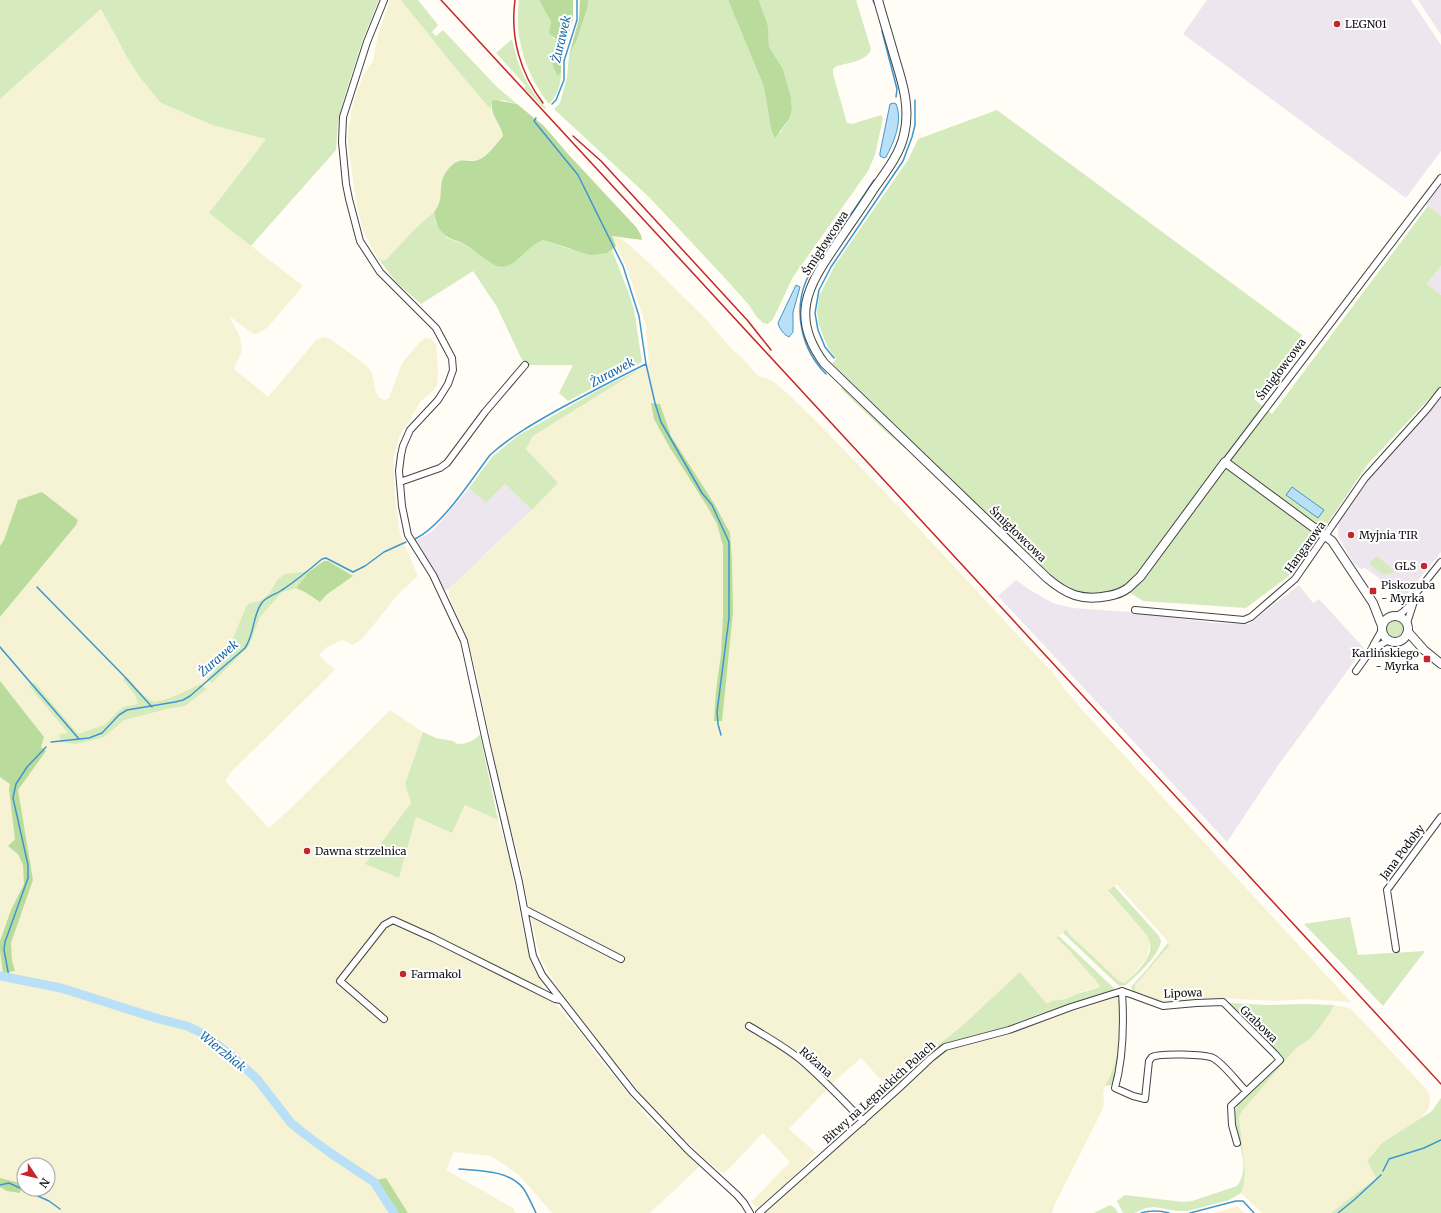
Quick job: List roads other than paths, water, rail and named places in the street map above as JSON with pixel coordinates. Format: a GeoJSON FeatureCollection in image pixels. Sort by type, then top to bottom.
{"type":"FeatureCollection","features":[{"type":"Feature","properties":{"kind":"street"},"geometry":{"type":"LineString","coordinates":[[384,0],[367,42],[343,117],[342,142],[349,199],[360,241],[380,272],[436,328],[447,348],[453,365],[451,378],[438,400],[417,422],[406,439],[401,455],[400,482],[402,506],[408,535],[433,575],[464,641],[524,909],[533,956],[542,975],[633,1092],[688,1150],[737,1195],[750,1213]]}},
{"type":"Feature","properties":{"kind":"street","name":"Śmigłowcowa"},"geometry":{"type":"LineString","coordinates":[[878,0],[904,91],[906,120],[904,135],[895,157],[819,269],[809,290],[805,316],[807,330],[812,346],[824,363],[1047,578],[1059,588],[1072,595],[1098,598],[1112,596],[1127,589],[1140,577],[1225,462],[1441,178]]}},
{"type":"Feature","properties":{"kind":"street"},"geometry":{"type":"LineString","coordinates":[[400,482],[440,468],[447,463],[485,412],[524,365]]}},
{"type":"Feature","properties":{"kind":"street","name":"Hangarowa"},"geometry":{"type":"LineString","coordinates":[[1135,610],[1216,618],[1247,619],[1295,579],[1365,478],[1427,409],[1441,391]]}},
{"type":"Feature","properties":{"kind":"street"},"geometry":{"type":"LineString","coordinates":[[1225,462],[1326,536],[1335,545],[1373,603],[1385,637],[1389,640],[1396,642],[1405,638],[1408,632],[1407,618],[1413,607],[1414,601]]}},
{"type":"Feature","properties":{"kind":"street"},"geometry":{"type":"LineString","coordinates":[[1356,671],[1371,650],[1386,619],[1403,612],[1414,601],[1424,583],[1441,562]]}},
{"type":"Feature","properties":{"kind":"street"},"geometry":{"type":"LineString","coordinates":[[1373,603],[1385,613],[1403,618],[1407,623]]}},
{"type":"Feature","properties":{"kind":"street"},"geometry":{"type":"LineString","coordinates":[[1408,632],[1424,650],[1441,664]]}},
{"type":"Feature","properties":{"kind":"street"},"geometry":{"type":"LineString","coordinates":[[1371,650],[1389,640]]}},
{"type":"Feature","properties":{"kind":"street"},"geometry":{"type":"LineString","coordinates":[[1401,640],[1424,650]]}},
{"type":"Feature","properties":{"kind":"street","name":"Jana Podoby"},"geometry":{"type":"LineString","coordinates":[[1396,948],[1387,890],[1441,817]]}},
{"type":"Feature","properties":{"kind":"street"},"geometry":{"type":"LineString","coordinates":[[524,909],[621,959]]}},
{"type":"Feature","properties":{"kind":"street"},"geometry":{"type":"LineString","coordinates":[[384,1019],[340,981],[384,925],[393,920],[433,938],[555,999],[561,1000]]}},
{"type":"Feature","properties":{"kind":"street"},"geometry":{"type":"LineString","coordinates":[[1122,991],[1124,1034],[1120,1071],[1115,1088],[1132,1096],[1145,1099],[1149,1061],[1152,1057],[1163,1054],[1212,1058],[1220,1063],[1246,1092],[1231,1106],[1232,1125],[1237,1143]]}},
{"type":"Feature","properties":{"kind":"street","name":"Lipowa"},"geometry":{"type":"LineString","coordinates":[[1122,991],[1134,994],[1163,1006],[1223,1002]]}},
{"type":"Feature","properties":{"kind":"street","name":"Bitwy na Legnickich Polach"},"geometry":{"type":"LineString","coordinates":[[759,1213],[945,1047],[1009,1030],[1064,1009],[1122,991]]}},
{"type":"Feature","properties":{"kind":"street","name":"Grabowa"},"geometry":{"type":"LineString","coordinates":[[1223,1002],[1280,1060],[1246,1092]]}},
{"type":"Feature","properties":{"kind":"street","name":"Różana"},"geometry":{"type":"LineString","coordinates":[[750,1026],[780,1044],[800,1060],[821,1078],[863,1121]]}},
{"type":"Feature","properties":{"kind":"water"},"geometry":{"type":"Polygon","coordinates":[[[890,104],[896,104],[899,117],[897,131],[892,145],[884,158],[880,156],[880,153],[890,104]]]}},
{"type":"Feature","properties":{"kind":"water"},"geometry":{"type":"Polygon","coordinates":[[[796,285],[800,287],[793,312],[793,332],[789,337],[785,335],[778,323],[796,285]]]}},
{"type":"Feature","properties":{"kind":"water"},"geometry":{"type":"Polygon","coordinates":[[[1292,487],[1324,510],[1318,518],[1286,495],[1292,487]]]}},
{"type":"Feature","properties":{"kind":"waterway","name":"Żurawek"},"geometry":{"type":"LineString","coordinates":[[552,104],[556,100],[564,80],[564,61],[577,20],[577,0]]}},
{"type":"Feature","properties":{"kind":"waterway"},"geometry":{"type":"LineString","coordinates":[[882,31],[897,89],[896,97]]}},
{"type":"Feature","properties":{"kind":"waterway"},"geometry":{"type":"LineString","coordinates":[[834,358],[825,347],[818,330],[815,313],[819,290],[831,267],[903,161],[915,125],[915,100]]}},
{"type":"Feature","properties":{"kind":"waterway","name":"Żurawek"},"geometry":{"type":"LineString","coordinates":[[415,539],[425,533],[446,513],[456,502],[490,455],[515,435],[561,408],[646,364],[639,316],[623,266],[578,175],[534,121],[536,118]]}},
{"type":"Feature","properties":{"kind":"waterway"},"geometry":{"type":"LineString","coordinates":[[826,374],[811,354],[802,330],[800,318],[802,293],[812,270],[874,180]]}},
{"type":"Feature","properties":{"kind":"waterway"},"geometry":{"type":"LineString","coordinates":[[646,364],[661,422],[702,493],[712,505],[729,542],[729,618],[717,712],[721,735]]}},
{"type":"Feature","properties":{"kind":"waterway","name":"Żurawek"},"geometry":{"type":"LineString","coordinates":[[51,742],[89,738],[102,733],[119,715],[127,710],[183,700],[190,696],[245,648],[250,637],[258,609],[263,601],[268,597],[279,592],[292,583],[322,559],[326,558],[353,572],[365,566],[384,552],[406,542]]}},
{"type":"Feature","properties":{"kind":"waterway"},"geometry":{"type":"LineString","coordinates":[[37,587],[124,676],[152,707]]}},
{"type":"Feature","properties":{"kind":"waterway"},"geometry":{"type":"LineString","coordinates":[[0,647],[79,739]]}},
{"type":"Feature","properties":{"kind":"waterway","name":"Żurawek"},"geometry":{"type":"LineString","coordinates":[[9,977],[4,950],[5,942],[28,878],[28,865],[13,798],[16,784],[27,767],[46,747]]}},
{"type":"Feature","properties":{"kind":"waterway","name":"Wierzbiak"},"geometry":{"type":"LineString","coordinates":[[0,976],[61,988],[159,1019],[187,1026],[204,1034],[233,1057],[257,1079],[291,1123],[329,1152],[374,1182],[394,1213]]}},
{"type":"Feature","properties":{"kind":"waterway"},"geometry":{"type":"LineString","coordinates":[[1383,1171],[1389,1159],[1424,1148],[1441,1140]]}},
{"type":"Feature","properties":{"kind":"waterway"},"geometry":{"type":"LineString","coordinates":[[459,1169],[494,1172],[510,1178],[523,1188],[536,1213]]}},
{"type":"Feature","properties":{"kind":"waterway"},"geometry":{"type":"LineString","coordinates":[[1338,1213],[1381,1175]]}},
{"type":"Feature","properties":{"kind":"waterway"},"geometry":{"type":"LineString","coordinates":[[0,1185],[9,1183],[49,1201],[60,1209]]}},
{"type":"Feature","properties":{"kind":"waterway"},"geometry":{"type":"LineString","coordinates":[[1190,1213],[1236,1201],[1243,1201],[1254,1213]]}},
{"type":"Feature","properties":{"kind":"waterway"},"geometry":{"type":"LineString","coordinates":[[1141,1213],[1148,1211],[1162,1211],[1169,1213]]}},
{"type":"Feature","properties":{"kind":"railway"},"geometry":{"type":"LineString","coordinates":[[441,0],[1441,1084]]}},
{"type":"Feature","properties":{"kind":"railway"},"geometry":{"type":"LineString","coordinates":[[515,0],[514,27],[518,54],[528,79],[543,103]]}},
{"type":"Feature","properties":{"kind":"railway"},"geometry":{"type":"LineString","coordinates":[[573,136],[601,161],[748,321],[771,350]]}},
{"type":"Feature","properties":{"kind":"place","name":"LEGN01"},"geometry":{"type":"Point","coordinates":[1337,24]}},
{"type":"Feature","properties":{"kind":"place","name":"Myjnia TIR"},"geometry":{"type":"Point","coordinates":[1351,535]}},
{"type":"Feature","properties":{"kind":"place","name":"GLS"},"geometry":{"type":"Point","coordinates":[1424,566]}},
{"type":"Feature","properties":{"kind":"place","name":"Piskozuba - Myrka"},"geometry":{"type":"Point","coordinates":[1373,591]}},
{"type":"Feature","properties":{"kind":"place","name":"Karlińskiego - Myrka"},"geometry":{"type":"Point","coordinates":[1427,659]}},
{"type":"Feature","properties":{"kind":"place","name":"Dawna strzelnica"},"geometry":{"type":"Point","coordinates":[307,851]}},
{"type":"Feature","properties":{"kind":"place","name":"Farmakol"},"geometry":{"type":"Point","coordinates":[403,974]}}]}
